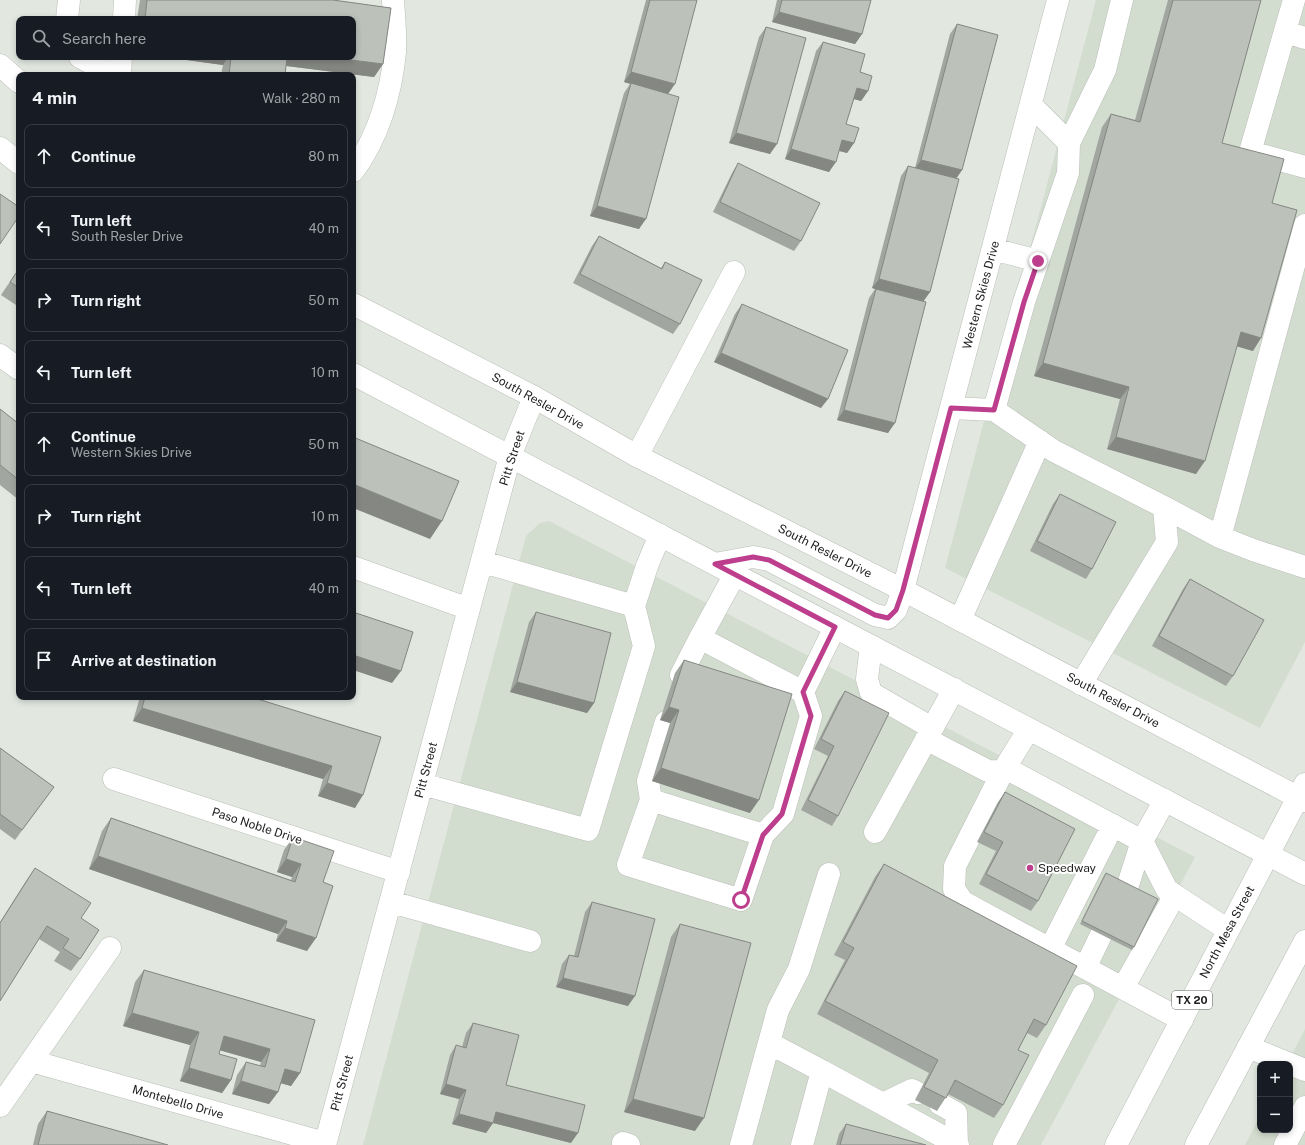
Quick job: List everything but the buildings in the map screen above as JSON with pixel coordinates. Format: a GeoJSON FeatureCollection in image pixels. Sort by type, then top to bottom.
{"type":"FeatureCollection","features":[{"type":"Feature","properties":{"kind":"main road"},"geometry":{"type":"LineString","coordinates":[[66,16],[69,0]]}},
{"type":"Feature","properties":{"kind":"main road"},"geometry":{"type":"LineString","coordinates":[[124,16],[125,0]]}},
{"type":"Feature","properties":{"kind":"main road"},"geometry":{"type":"LineString","coordinates":[[356,167],[378,129],[388,95],[395,51],[393,0]]}},
{"type":"Feature","properties":{"kind":"main road","name":"Western Skies Drive"},"geometry":{"type":"LineString","coordinates":[[715,564],[753,557],[769,560],[875,615],[888,618],[896,610],[903,590],[1058,0]]}},
{"type":"Feature","properties":{"kind":"main road"},"geometry":{"type":"LineString","coordinates":[[994,410],[1024,302],[1068,173],[1069,143],[1105,70],[1122,0]]}},
{"type":"Feature","properties":{"kind":"main road"},"geometry":{"type":"LineString","coordinates":[[1294,0],[1295,35],[1250,152],[1305,167]]}},
{"type":"Feature","properties":{"kind":"main road"},"geometry":{"type":"LineString","coordinates":[[86,60],[108,72]]}},
{"type":"Feature","properties":{"kind":"main road"},"geometry":{"type":"LineString","coordinates":[[120,72],[122,60]]}},
{"type":"Feature","properties":{"kind":"main road"},"geometry":{"type":"LineString","coordinates":[[0,65],[16,79]]}},
{"type":"Feature","properties":{"kind":"main road"},"geometry":{"type":"LineString","coordinates":[[1031,105],[1069,143]]}},
{"type":"Feature","properties":{"kind":"main road"},"geometry":{"type":"LineString","coordinates":[[0,148],[16,161]]}},
{"type":"Feature","properties":{"kind":"main road"},"geometry":{"type":"LineString","coordinates":[[1220,537],[1305,225]]}},
{"type":"Feature","properties":{"kind":"main road"},"geometry":{"type":"LineString","coordinates":[[993,249],[1038,261]]}},
{"type":"Feature","properties":{"kind":"main road"},"geometry":{"type":"LineString","coordinates":[[637,456],[734,272]]}},
{"type":"Feature","properties":{"kind":"main road","name":"South Resler Drive"},"geometry":{"type":"LineString","coordinates":[[356,306],[534,398],[637,456],[903,590],[1081,684],[1303,794]]}},
{"type":"Feature","properties":{"kind":"main road"},"geometry":{"type":"LineString","coordinates":[[0,355],[16,368]]}},
{"type":"Feature","properties":{"kind":"main road"},"geometry":{"type":"LineString","coordinates":[[356,376],[1305,874]]}},
{"type":"Feature","properties":{"kind":"main road","name":"Pitt Street"},"geometry":{"type":"LineString","coordinates":[[325,1144],[470,610],[510,456],[534,398]]}},
{"type":"Feature","properties":{"kind":"main road"},"geometry":{"type":"LineString","coordinates":[[951,408],[994,410],[1054,451],[1220,537],[1253,550],[1305,567]]}},
{"type":"Feature","properties":{"kind":"main road"},"geometry":{"type":"LineString","coordinates":[[960,620],[1040,441]]}},
{"type":"Feature","properties":{"kind":"main road"},"geometry":{"type":"LineString","coordinates":[[1081,684],[1167,542],[1164,507]]}},
{"type":"Feature","properties":{"kind":"main road"},"geometry":{"type":"LineString","coordinates":[[422,784],[588,830],[644,646],[634,606],[647,566],[660,534]]}},
{"type":"Feature","properties":{"kind":"main road"},"geometry":{"type":"LineString","coordinates":[[482,562],[634,606]]}},
{"type":"Feature","properties":{"kind":"main road"},"geometry":{"type":"LineString","coordinates":[[356,568],[470,610]]}},
{"type":"Feature","properties":{"kind":"main road"},"geometry":{"type":"LineString","coordinates":[[681,674],[734,574]]}},
{"type":"Feature","properties":{"kind":"main road"},"geometry":{"type":"LineString","coordinates":[[803,692],[835,627]]}},
{"type":"Feature","properties":{"kind":"main road"},"geometry":{"type":"LineString","coordinates":[[666,722],[648,781],[651,800],[628,865],[741,900],[763,835],[782,814],[811,716],[803,692],[700,638]]}},
{"type":"Feature","properties":{"kind":"main road"},"geometry":{"type":"LineString","coordinates":[[871,646],[867,679],[871,693],[929,734],[988,771],[1013,772],[1142,841],[1167,890],[1228,930]]}},
{"type":"Feature","properties":{"kind":"main road"},"geometry":{"type":"LineString","coordinates":[[875,832],[954,689]]}},
{"type":"Feature","properties":{"kind":"main road"},"geometry":{"type":"LineString","coordinates":[[1029,729],[1003,772],[955,866],[954,889],[963,902],[1182,1020]]}},
{"type":"Feature","properties":{"kind":"main road","name":"Paso Noble Drive"},"geometry":{"type":"LineString","coordinates":[[114,779],[399,872]]}},
{"type":"Feature","properties":{"kind":"main road","name":"North Mesa Street"},"geometry":{"type":"LineString","coordinates":[[1116,1145],[1268,854],[1303,794]]}},
{"type":"Feature","properties":{"kind":"main road"},"geometry":{"type":"LineString","coordinates":[[651,800],[763,835]]}},
{"type":"Feature","properties":{"kind":"main road"},"geometry":{"type":"LineString","coordinates":[[1127,888],[1142,841],[1165,800]]}},
{"type":"Feature","properties":{"kind":"main road"},"geometry":{"type":"LineString","coordinates":[[1050,949],[1113,825]]}},
{"type":"Feature","properties":{"kind":"main road"},"geometry":{"type":"LineString","coordinates":[[741,1145],[778,1010],[799,969],[829,874]]}},
{"type":"Feature","properties":{"kind":"main road"},"geometry":{"type":"LineString","coordinates":[[1123,988],[1175,895]]}},
{"type":"Feature","properties":{"kind":"main road"},"geometry":{"type":"LineString","coordinates":[[391,902],[530,941]]}},
{"type":"Feature","properties":{"kind":"main road"},"geometry":{"type":"LineString","coordinates":[[1085,968],[1101,935]]}},
{"type":"Feature","properties":{"kind":"main road"},"geometry":{"type":"LineString","coordinates":[[1196,1145],[1305,941]]}},
{"type":"Feature","properties":{"kind":"main road"},"geometry":{"type":"LineString","coordinates":[[0,1106],[110,948]]}},
{"type":"Feature","properties":{"kind":"main road"},"geometry":{"type":"LineString","coordinates":[[1004,1145],[1082,995]]}},
{"type":"Feature","properties":{"kind":"main road"},"geometry":{"type":"LineString","coordinates":[[769,1043],[958,1145]]}},
{"type":"Feature","properties":{"kind":"main road"},"geometry":{"type":"LineString","coordinates":[[1248,1047],[1305,1070]]}},
{"type":"Feature","properties":{"kind":"main road","name":"Montebello Drive"},"geometry":{"type":"LineString","coordinates":[[31,1061],[325,1144]]}},
{"type":"Feature","properties":{"kind":"main road"},"geometry":{"type":"LineString","coordinates":[[802,1145],[822,1071]]}},
{"type":"Feature","properties":{"kind":"main road"},"geometry":{"type":"LineString","coordinates":[[883,1104],[912,1090],[918,1093]]}},
{"type":"Feature","properties":{"kind":"main road"},"geometry":{"type":"LineString","coordinates":[[940,1104],[956,1113],[958,1145]]}},
{"type":"Feature","properties":{"kind":"main road"},"geometry":{"type":"LineString","coordinates":[[1285,1145],[1305,1107]]}},
{"type":"Feature","properties":{"kind":"shaded area"},"geometry":{"type":"Polygon","coordinates":[[[1096,0],[1305,0],[1305,642],[1260,728],[945,568],[1096,0]]]}},
{"type":"Feature","properties":{"kind":"shaded area"},"geometry":{"type":"Polygon","coordinates":[[[549,521],[1195,857],[1041,1145],[363,1145],[526,536],[540,523],[549,521]]]}},
{"type":"Feature","properties":{"kind":"shaded area"},"geometry":{"type":"Polygon","coordinates":[[[1305,1029],[1305,1145],[1245,1145],[1257,1122],[1257,1133],[1293,1133],[1293,1061],[1289,1061],[1305,1029]]]}},
{"type":"Feature","properties":{"kind":"place","name":"Speedway"},"geometry":{"type":"Point","coordinates":[1030,868]}},
{"type":"Feature","properties":{"kind":"route"},"geometry":{"type":"LineString","coordinates":[[741,900],[763,835],[782,814],[811,716],[803,692],[835,627],[715,564],[753,557],[769,560],[875,615],[888,618],[896,610],[903,590],[951,408],[994,410],[1024,302],[1038,261]]}}]}
